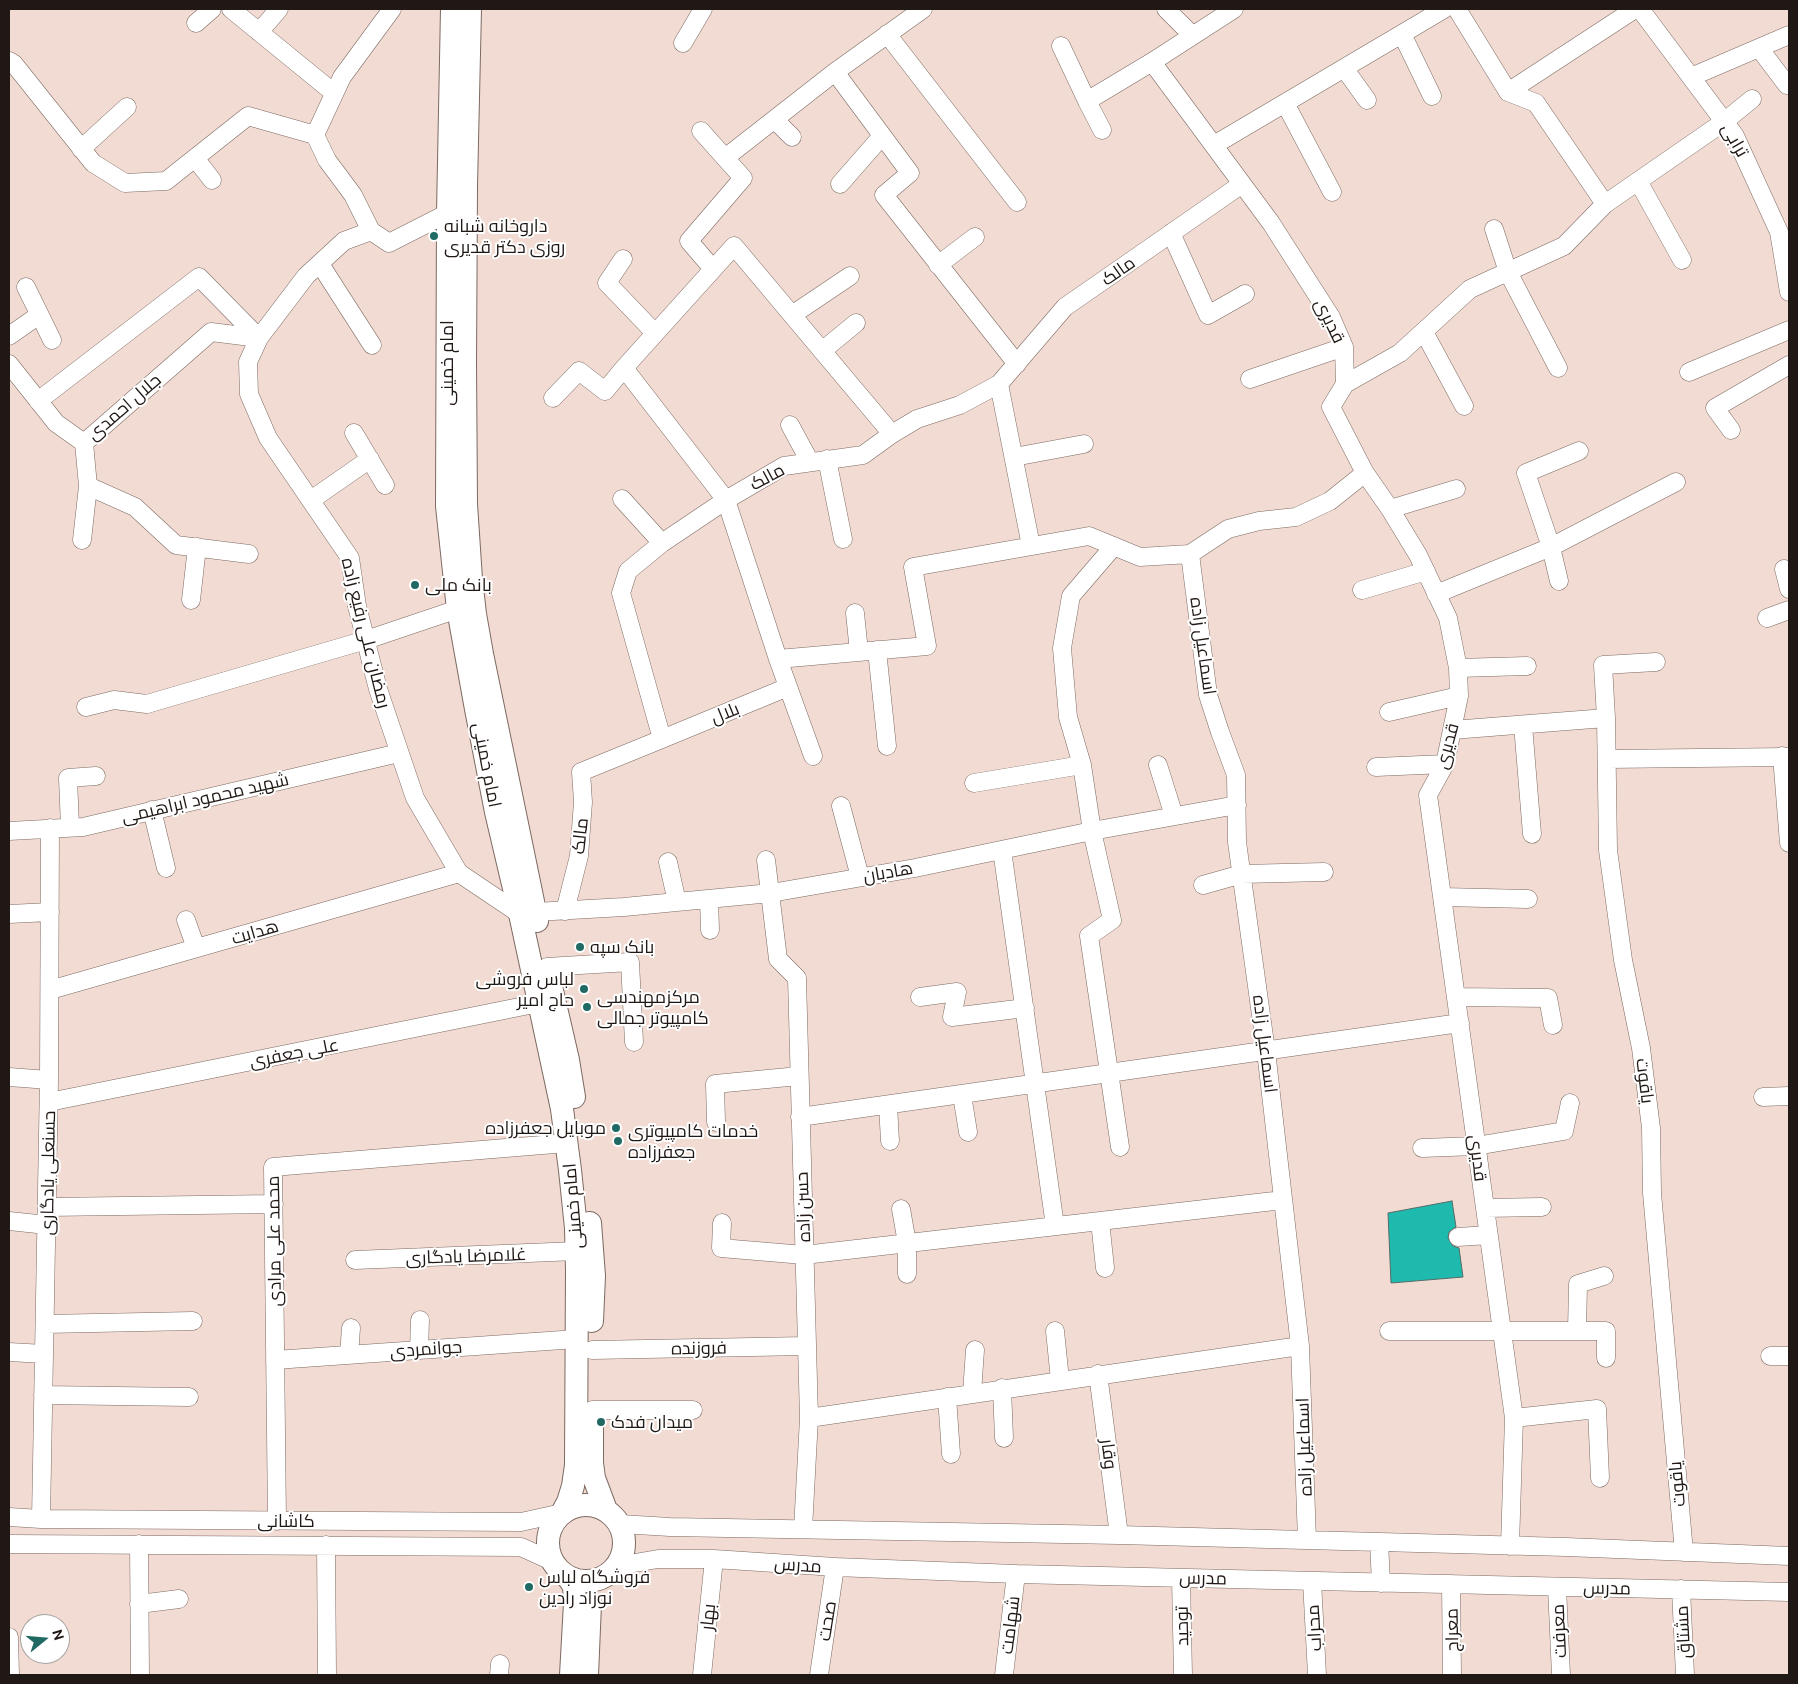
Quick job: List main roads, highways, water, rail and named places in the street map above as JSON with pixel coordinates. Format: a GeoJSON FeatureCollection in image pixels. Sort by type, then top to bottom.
{"type":"FeatureCollection","features":[{"type":"Feature","properties":{"kind":"main road","name":"امام خمینی"},"geometry":{"type":"LineString","coordinates":[[452,9],[448,213],[447,506],[458,609],[496,812],[547,967],[568,1060],[583,1154],[592,1234],[594,1276],[584,1344],[576,1466],[573,1486],[562,1513]]}},
{"type":"Feature","properties":{"kind":"main road","name":"امام خمینی"},"geometry":{"type":"LineString","coordinates":[[470,9],[465,344],[466,504],[469,551],[475,614],[528,913],[539,1003],[562,1110],[567,1143],[584,1344],[592,1410],[592,1463],[594,1478],[613,1517]]}},
{"type":"Feature","properties":{"kind":"main road"},"geometry":{"type":"LineString","coordinates":[[560,1568],[577,1580],[588,1581],[609,1574],[617,1566],[623,1553],[625,1539],[613,1517],[597,1505],[586,1504],[574,1506],[562,1513],[551,1527],[548,1550],[560,1568],[574,1586],[575,1603],[571,1675]]}},
{"type":"Feature","properties":{"kind":"main road"},"geometry":{"type":"LineString","coordinates":[[587,1675],[590,1598],[598,1579]]}},
{"type":"Feature","properties":{"kind":"place","name":"داروخانه شبانه روزی دکتر قدیری"},"geometry":{"type":"Point","coordinates":[434,236]}},
{"type":"Feature","properties":{"kind":"place","name":"بانک ملی"},"geometry":{"type":"Point","coordinates":[415,585]}},
{"type":"Feature","properties":{"kind":"place","name":"بانک سپه"},"geometry":{"type":"Point","coordinates":[580,947]}},
{"type":"Feature","properties":{"kind":"place","name":"لباس فروشی حاج امیر"},"geometry":{"type":"Point","coordinates":[584,989]}},
{"type":"Feature","properties":{"kind":"place","name":"مرکزمهندسی کامپیوتر جمالی"},"geometry":{"type":"Point","coordinates":[587,1007]}},
{"type":"Feature","properties":{"kind":"place","name":"موبایل جعفرزاده"},"geometry":{"type":"Point","coordinates":[616,1128]}},
{"type":"Feature","properties":{"kind":"place","name":"خدمات کامپیوتری جعفرزاده"},"geometry":{"type":"Point","coordinates":[618,1141]}},
{"type":"Feature","properties":{"kind":"place","name":"میدان فدک"},"geometry":{"type":"Point","coordinates":[601,1422]}},
{"type":"Feature","properties":{"kind":"place","name":"فروشگاه لباس نوزاد رادین"},"geometry":{"type":"Point","coordinates":[529,1587]}}]}
